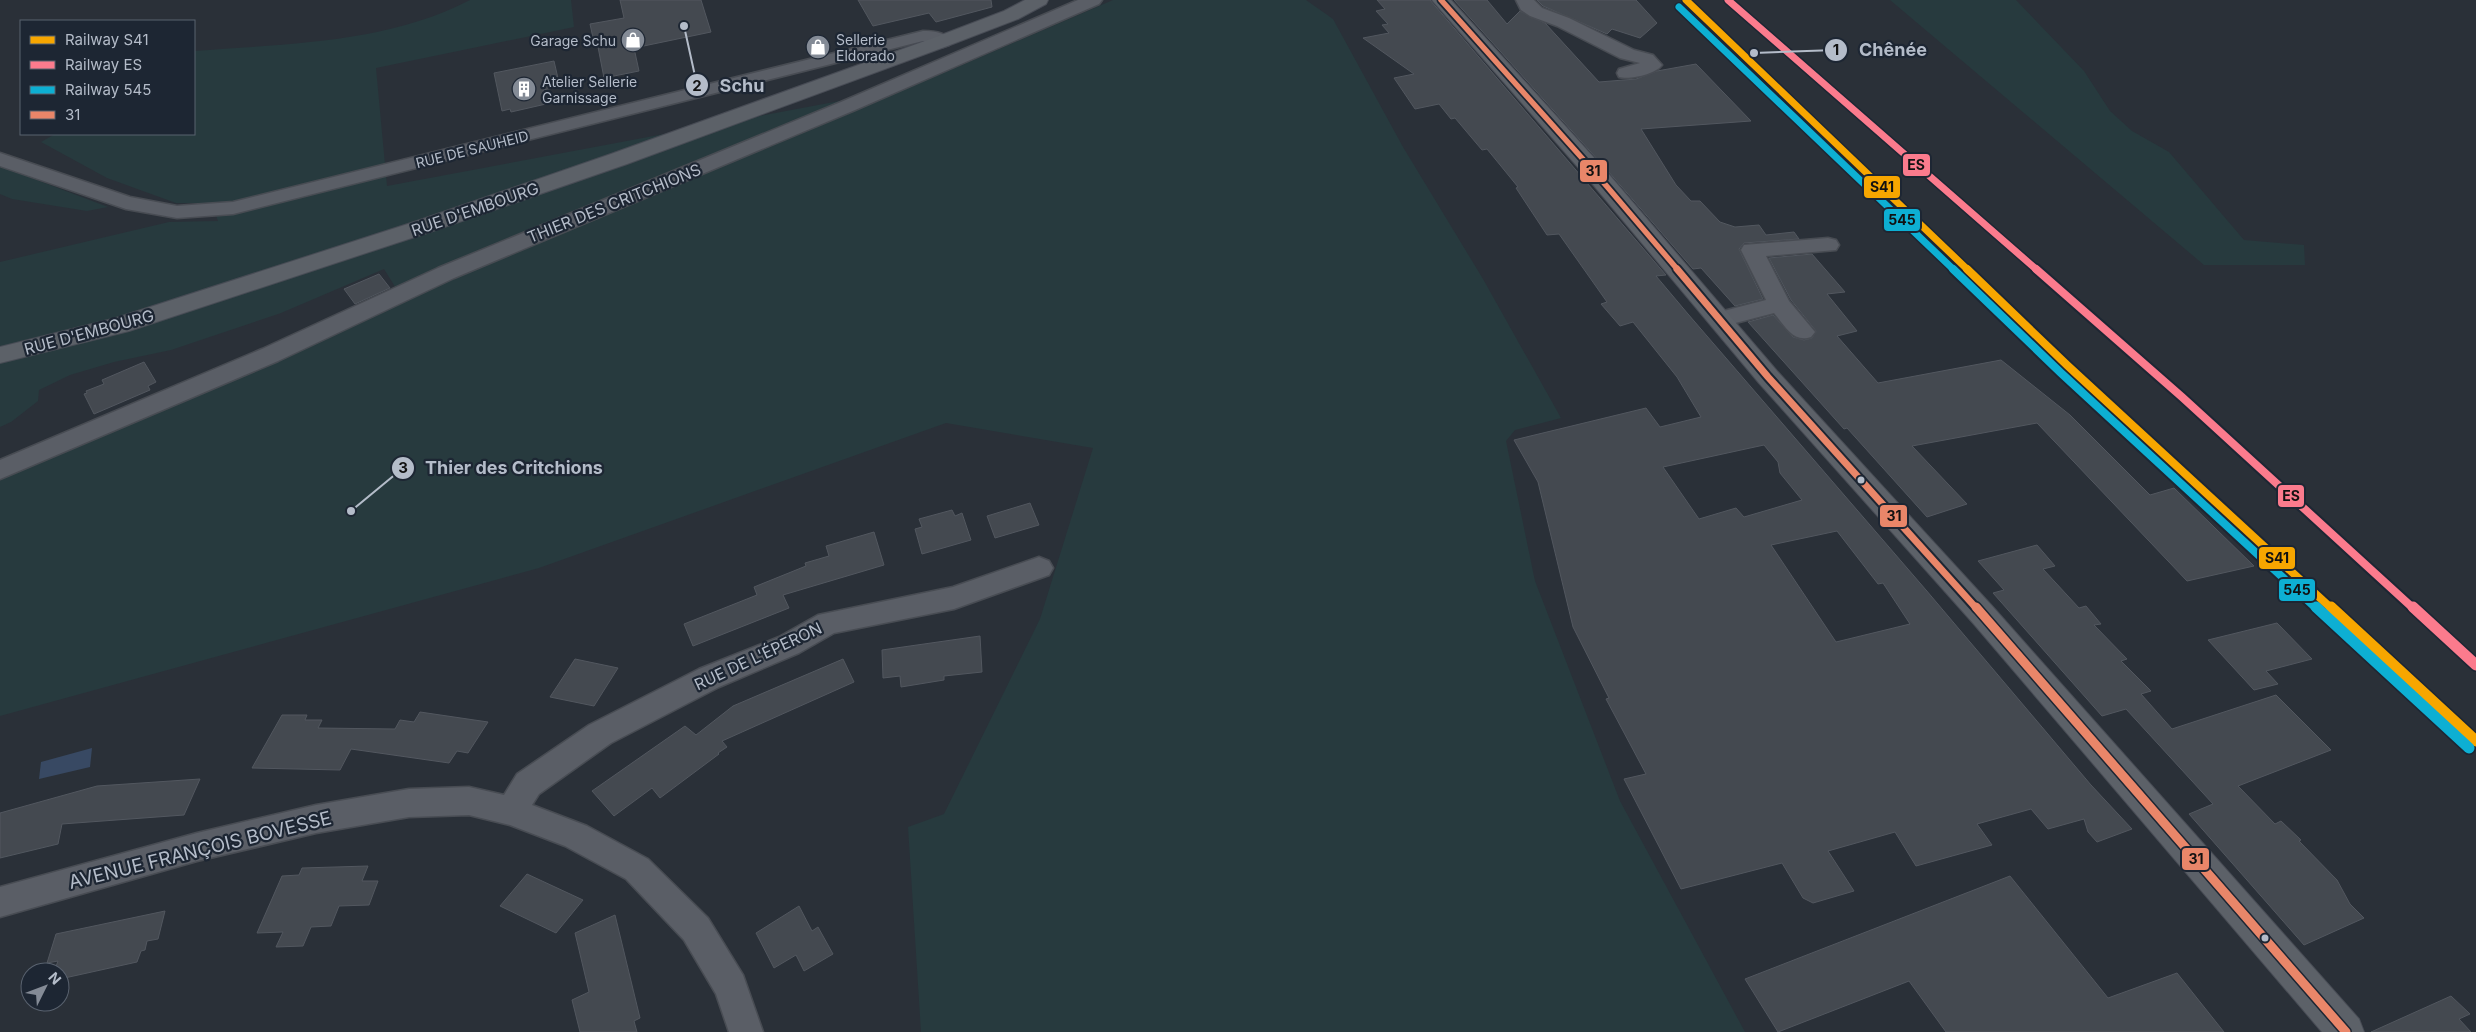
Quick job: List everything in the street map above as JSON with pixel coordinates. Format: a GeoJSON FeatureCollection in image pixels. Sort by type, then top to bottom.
{"type":"FeatureCollection","features":[{"type":"Feature","properties":{"kind":"main road","name":"RUE D'EMBOURG"},"geometry":{"type":"LineString","coordinates":[[0,355],[120,325],[214,296],[619,159],[944,41],[1002,18],[1039,0]]}},
{"type":"Feature","properties":{"kind":"main road"},"geometry":{"type":"LineString","coordinates":[[1441,0],[1598,176],[1768,377],[1983,615],[2346,1032]]}},
{"type":"Feature","properties":{"kind":"street","name":"THIER DES CRITCHIONS"},"geometry":{"type":"LineString","coordinates":[[0,470],[270,355],[446,273],[848,106],[1093,0]]}},
{"type":"Feature","properties":{"kind":"street"},"geometry":{"type":"LineString","coordinates":[[1525,0],[1527,6],[1536,12],[1563,22],[1627,54],[1646,58],[1653,65],[1626,73]]}},
{"type":"Feature","properties":{"kind":"street","name":"RUE DE SAUHEID"},"geometry":{"type":"LineString","coordinates":[[0,159],[126,203],[177,212],[233,208],[913,39],[931,36],[944,41]]}},
{"type":"Feature","properties":{"kind":"street"},"geometry":{"type":"LineString","coordinates":[[1802,332],[1779,304],[1752,250],[1828,245]]}},
{"type":"Feature","properties":{"kind":"street"},"geometry":{"type":"LineString","coordinates":[[1720,319],[1779,304]]}},
{"type":"Feature","properties":{"kind":"street","name":"RUE DE L'ÉPERON"},"geometry":{"type":"LineString","coordinates":[[512,811],[528,784],[600,734],[709,678],[789,645],[828,623],[954,598],[1039,568]]}},
{"type":"Feature","properties":{"kind":"street","name":"AVENUE FRANÇOIS BOVESSE"},"geometry":{"type":"LineString","coordinates":[[0,902],[197,847],[316,819],[409,803],[469,801],[512,811],[576,836],[637,869],[696,928],[731,987],[746,1032]]}},
{"type":"Feature","properties":{"kind":"green space"},"geometry":{"type":"Polygon","coordinates":[[[470,0],[571,0],[574,27],[376,68],[387,186],[850,99],[941,74],[1113,0],[1306,0],[1333,19],[1403,147],[1483,279],[1561,418],[1515,430],[1506,441],[1535,581],[1620,801],[1745,1032],[921,1032],[908,827],[944,814],[1040,619],[1093,448],[946,423],[539,568],[0,716],[0,479],[404,301],[384,269],[281,313],[171,350],[114,362],[70,375],[39,390],[38,401],[11,422],[0,427],[0,262],[169,222],[218,221],[212,203],[176,203],[107,178],[41,142],[53,135],[195,135],[195,51],[336,39],[405,25],[438,14],[470,0]]]}},
{"type":"Feature","properties":{"kind":"green space"},"geometry":{"type":"Polygon","coordinates":[[[1890,0],[2016,0],[2084,71],[2110,111],[2132,131],[2169,152],[2244,240],[2304,245],[2305,265],[2204,265],[1890,0]]]}},
{"type":"Feature","properties":{"kind":"green space"},"geometry":{"type":"Polygon","coordinates":[[[0,166],[108,207],[87,211],[12,199],[0,194],[0,166]]]}},
{"type":"Feature","properties":{"kind":"water"},"geometry":{"type":"Polygon","coordinates":[[[92,748],[90,767],[39,779],[41,762],[92,748]]]}},
{"type":"Feature","properties":{"kind":"building","name":"Garage Schu"},"geometry":{"type":"Polygon","coordinates":[[[620,0],[701,0],[711,32],[634,48],[639,71],[604,78],[598,47],[595,47],[590,24],[624,18],[620,0]]]}},
{"type":"Feature","properties":{"kind":"building"},"geometry":{"type":"Polygon","coordinates":[[[858,0],[991,0],[992,7],[936,22],[929,13],[873,26],[858,0]]]}},
{"type":"Feature","properties":{"kind":"building"},"geometry":{"type":"Polygon","coordinates":[[[1377,0],[1430,0],[1666,275],[1656,276],[1688,314],[2091,785],[2132,829],[2097,842],[2088,832],[2084,819],[2048,829],[2031,809],[1977,824],[1992,845],[1916,866],[1895,832],[1828,851],[1854,891],[1813,903],[1803,898],[1782,863],[1681,889],[1624,779],[1646,774],[1606,699],[1609,698],[1573,627],[1538,482],[1514,440],[1646,408],[1660,427],[1701,417],[1677,377],[1633,322],[1620,326],[1601,304],[1607,302],[1559,234],[1547,235],[1516,188],[1518,187],[1487,149],[1482,150],[1455,118],[1451,119],[1439,104],[1415,109],[1394,78],[1414,74],[1363,38],[1389,33],[1382,25],[1388,24],[1376,11],[1385,9],[1377,0]],[[1764,445],[1663,467],[1699,519],[1736,508],[1744,517],[1802,500],[1780,473],[1778,462],[1764,445]],[[1837,531],[1771,545],[1836,642],[1910,624],[1883,583],[1878,584],[1837,531]]]}},
{"type":"Feature","properties":{"kind":"building"},"geometry":{"type":"Polygon","coordinates":[[[1454,0],[1487,0],[1507,24],[1520,11],[1545,23],[1599,82],[1636,79],[1657,71],[1696,64],[1751,121],[1641,129],[1676,185],[1691,201],[1700,201],[1720,222],[1735,227],[1759,225],[1766,235],[1794,232],[1799,239],[1744,243],[1739,249],[1763,299],[1735,306],[1701,268],[1693,269],[1454,0]]]}},
{"type":"Feature","properties":{"kind":"building"},"geometry":{"type":"Polygon","coordinates":[[[1537,0],[1636,0],[1657,23],[1640,38],[1612,29],[1607,34],[1543,6],[1537,0]]]}},
{"type":"Feature","properties":{"kind":"building","name":"Atelier Sellerie Garnissage"},"geometry":{"type":"Polygon","coordinates":[[[554,61],[560,87],[543,90],[546,104],[511,112],[510,109],[502,111],[494,73],[554,61]]]}},
{"type":"Feature","properties":{"kind":"building"},"geometry":{"type":"Polygon","coordinates":[[[1812,254],[1845,292],[1827,294],[1857,331],[1837,336],[1878,383],[2001,360],[2070,415],[2150,495],[2174,488],[2254,566],[2187,581],[2037,423],[1912,446],[1967,504],[1927,517],[1847,428],[1844,429],[1748,322],[1773,315],[1793,337],[1804,340],[1812,338],[1816,331],[1791,300],[1769,258],[1812,254]]]}},
{"type":"Feature","properties":{"kind":"building"},"geometry":{"type":"Polygon","coordinates":[[[379,274],[390,288],[355,304],[344,289],[379,274]]]}},
{"type":"Feature","properties":{"kind":"building"},"geometry":{"type":"Polygon","coordinates":[[[144,362],[156,382],[148,386],[150,390],[94,414],[84,394],[87,393],[86,391],[104,384],[102,380],[144,362]]]}},
{"type":"Feature","properties":{"kind":"building"},"geometry":{"type":"Polygon","coordinates":[[[1030,503],[1039,525],[995,538],[987,516],[1030,503]]]}},
{"type":"Feature","properties":{"kind":"building"},"geometry":{"type":"Polygon","coordinates":[[[952,510],[955,516],[962,513],[971,540],[922,554],[915,529],[922,527],[919,519],[952,510]]]}},
{"type":"Feature","properties":{"kind":"building"},"geometry":{"type":"Polygon","coordinates":[[[874,532],[884,565],[783,595],[789,608],[693,646],[684,624],[757,595],[754,587],[806,566],[805,563],[829,556],[826,546],[874,532]]]}},
{"type":"Feature","properties":{"kind":"building"},"geometry":{"type":"Polygon","coordinates":[[[2037,545],[2055,566],[2043,569],[2079,608],[2086,606],[2101,624],[2094,625],[2127,659],[2121,661],[2151,691],[2141,694],[2172,729],[2276,695],[2331,750],[2238,786],[2275,824],[2281,821],[2301,840],[2299,841],[2337,880],[2350,904],[2364,918],[2304,945],[2189,814],[2213,804],[2126,709],[2102,716],[1993,593],[2004,590],[1978,561],[2037,545]]]}},
{"type":"Feature","properties":{"kind":"building"},"geometry":{"type":"Polygon","coordinates":[[[2277,623],[2312,659],[2266,671],[2278,684],[2254,690],[2208,640],[2277,623]]]}},
{"type":"Feature","properties":{"kind":"building"},"geometry":{"type":"Polygon","coordinates":[[[980,636],[982,672],[944,676],[944,680],[901,687],[900,676],[883,678],[882,650],[980,636]]]}},
{"type":"Feature","properties":{"kind":"building"},"geometry":{"type":"Polygon","coordinates":[[[575,659],[618,668],[594,706],[550,697],[575,659]]]}},
{"type":"Feature","properties":{"kind":"building"},"geometry":{"type":"Polygon","coordinates":[[[843,659],[854,682],[722,741],[727,747],[660,798],[652,788],[614,816],[592,791],[685,726],[696,735],[733,706],[843,659]]]}},
{"type":"Feature","properties":{"kind":"building"},"geometry":{"type":"Polygon","coordinates":[[[420,712],[488,722],[468,753],[457,751],[449,763],[351,749],[340,770],[252,768],[282,715],[307,715],[305,720],[322,720],[318,728],[395,729],[400,720],[414,722],[420,712]]]}},
{"type":"Feature","properties":{"kind":"building"},"geometry":{"type":"Polygon","coordinates":[[[200,779],[184,815],[62,824],[58,844],[0,858],[0,813],[97,786],[200,779]]]}},
{"type":"Feature","properties":{"kind":"building"},"geometry":{"type":"Polygon","coordinates":[[[368,866],[362,881],[378,881],[369,905],[339,906],[331,926],[311,927],[303,946],[276,947],[283,932],[257,933],[282,876],[299,875],[302,868],[368,866]]]}},
{"type":"Feature","properties":{"kind":"building"},"geometry":{"type":"Polygon","coordinates":[[[527,874],[583,900],[556,933],[500,906],[527,874]]]}},
{"type":"Feature","properties":{"kind":"building"},"geometry":{"type":"Polygon","coordinates":[[[2010,876],[2108,998],[2177,973],[2224,1032],[1946,1032],[1909,981],[1778,1032],[1745,979],[2010,876]]]}},
{"type":"Feature","properties":{"kind":"building"},"geometry":{"type":"Polygon","coordinates":[[[799,906],[812,931],[818,927],[833,954],[804,971],[796,955],[774,968],[756,933],[799,906]]]}},
{"type":"Feature","properties":{"kind":"building"},"geometry":{"type":"Polygon","coordinates":[[[165,911],[158,939],[147,941],[145,950],[141,951],[137,962],[70,977],[70,962],[47,962],[56,934],[165,911]]]}},
{"type":"Feature","properties":{"kind":"building"},"geometry":{"type":"Polygon","coordinates":[[[615,915],[640,1018],[634,1021],[637,1032],[580,1032],[572,1000],[589,992],[575,933],[615,915]]]}},
{"type":"Feature","properties":{"kind":"building"},"geometry":{"type":"Polygon","coordinates":[[[2451,996],[2470,1014],[2459,1019],[2471,1032],[2371,1032],[2451,996]]]}},
{"type":"Feature","properties":{"kind":"rail line","name":"S41"},"geometry":{"type":"LineString","coordinates":[[1686,0],[2068,366],[2476,741]]}},
{"type":"Feature","properties":{"kind":"rail line","name":"ES"},"geometry":{"type":"LineString","coordinates":[[1728,0],[2182,397],[2476,665]]}},
{"type":"Feature","properties":{"kind":"rail line","name":"545"},"geometry":{"type":"LineString","coordinates":[[1679,7],[2061,373],[2469,748]]}},
{"type":"Feature","properties":{"kind":"transit line","name":"31"},"geometry":{"type":"LineString","coordinates":[[1441,0],[1598,176],[1768,377],[1983,615],[2346,1032]]}},
{"type":"Feature","properties":{"kind":"place","name":"Schu"},"geometry":{"type":"Point","coordinates":[684,26]}},
{"type":"Feature","properties":{"kind":"place","name":"Garage Schu"},"geometry":{"type":"Point","coordinates":[633,40]}},
{"type":"Feature","properties":{"kind":"place","name":"Sellerie Eldorado"},"geometry":{"type":"Point","coordinates":[818,47]}},
{"type":"Feature","properties":{"kind":"place","name":"Chênée"},"geometry":{"type":"Point","coordinates":[1754,53]}},
{"type":"Feature","properties":{"kind":"place","name":"Atelier Sellerie Garnissage"},"geometry":{"type":"Point","coordinates":[524,89]}},
{"type":"Feature","properties":{"kind":"place","name":"Thier des Critchions"},"geometry":{"type":"Point","coordinates":[351,511]}}]}
